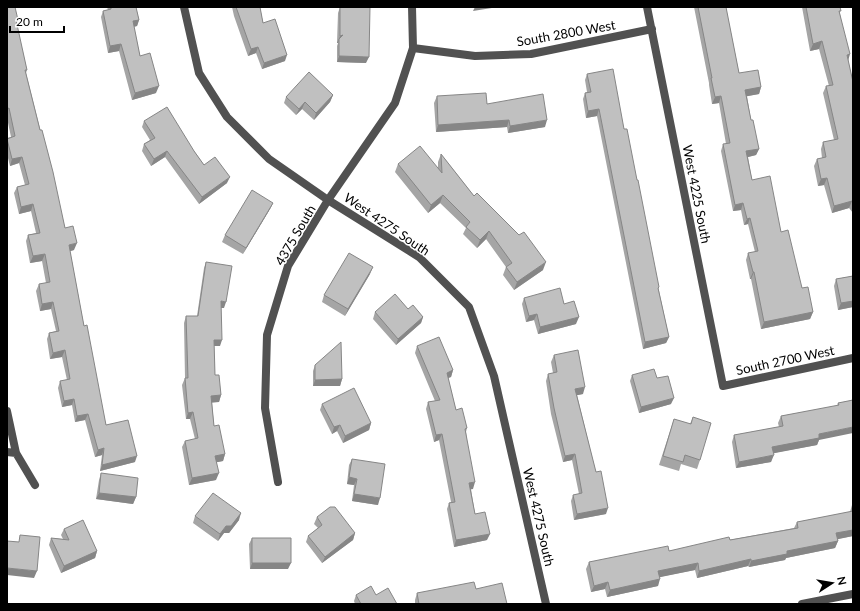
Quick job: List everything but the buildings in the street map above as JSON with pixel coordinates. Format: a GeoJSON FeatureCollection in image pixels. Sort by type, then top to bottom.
{"type":"FeatureCollection","features":[{"type":"Feature","properties":{"kind":"street","name":"4375 South"},"geometry":{"type":"LineString","coordinates":[[184,7],[200,73],[227,117],[269,159],[328,200],[288,266],[267,335],[265,408],[278,482]]}},
{"type":"Feature","properties":{"kind":"street","name":"West 4275 South"},"geometry":{"type":"LineString","coordinates":[[412,7],[413,48],[395,103],[328,200],[419,257],[469,307],[494,376],[546,604]]}},
{"type":"Feature","properties":{"kind":"street","name":"West 4225 South"},"geometry":{"type":"LineString","coordinates":[[647,7],[723,386]]}},
{"type":"Feature","properties":{"kind":"street","name":"South 2800 West"},"geometry":{"type":"LineString","coordinates":[[413,48],[475,56],[531,54],[652,29]]}},
{"type":"Feature","properties":{"kind":"street","name":"South 2700 West"},"geometry":{"type":"LineString","coordinates":[[723,386],[853,358]]}},
{"type":"Feature","properties":{"kind":"street"},"geometry":{"type":"LineString","coordinates":[[7,411],[16,453],[35,485]]}},
{"type":"Feature","properties":{"kind":"street"},"geometry":{"type":"LineString","coordinates":[[7,452],[16,453]]}},
{"type":"Feature","properties":{"kind":"street"},"geometry":{"type":"LineString","coordinates":[[802,604],[853,594]]}}]}
